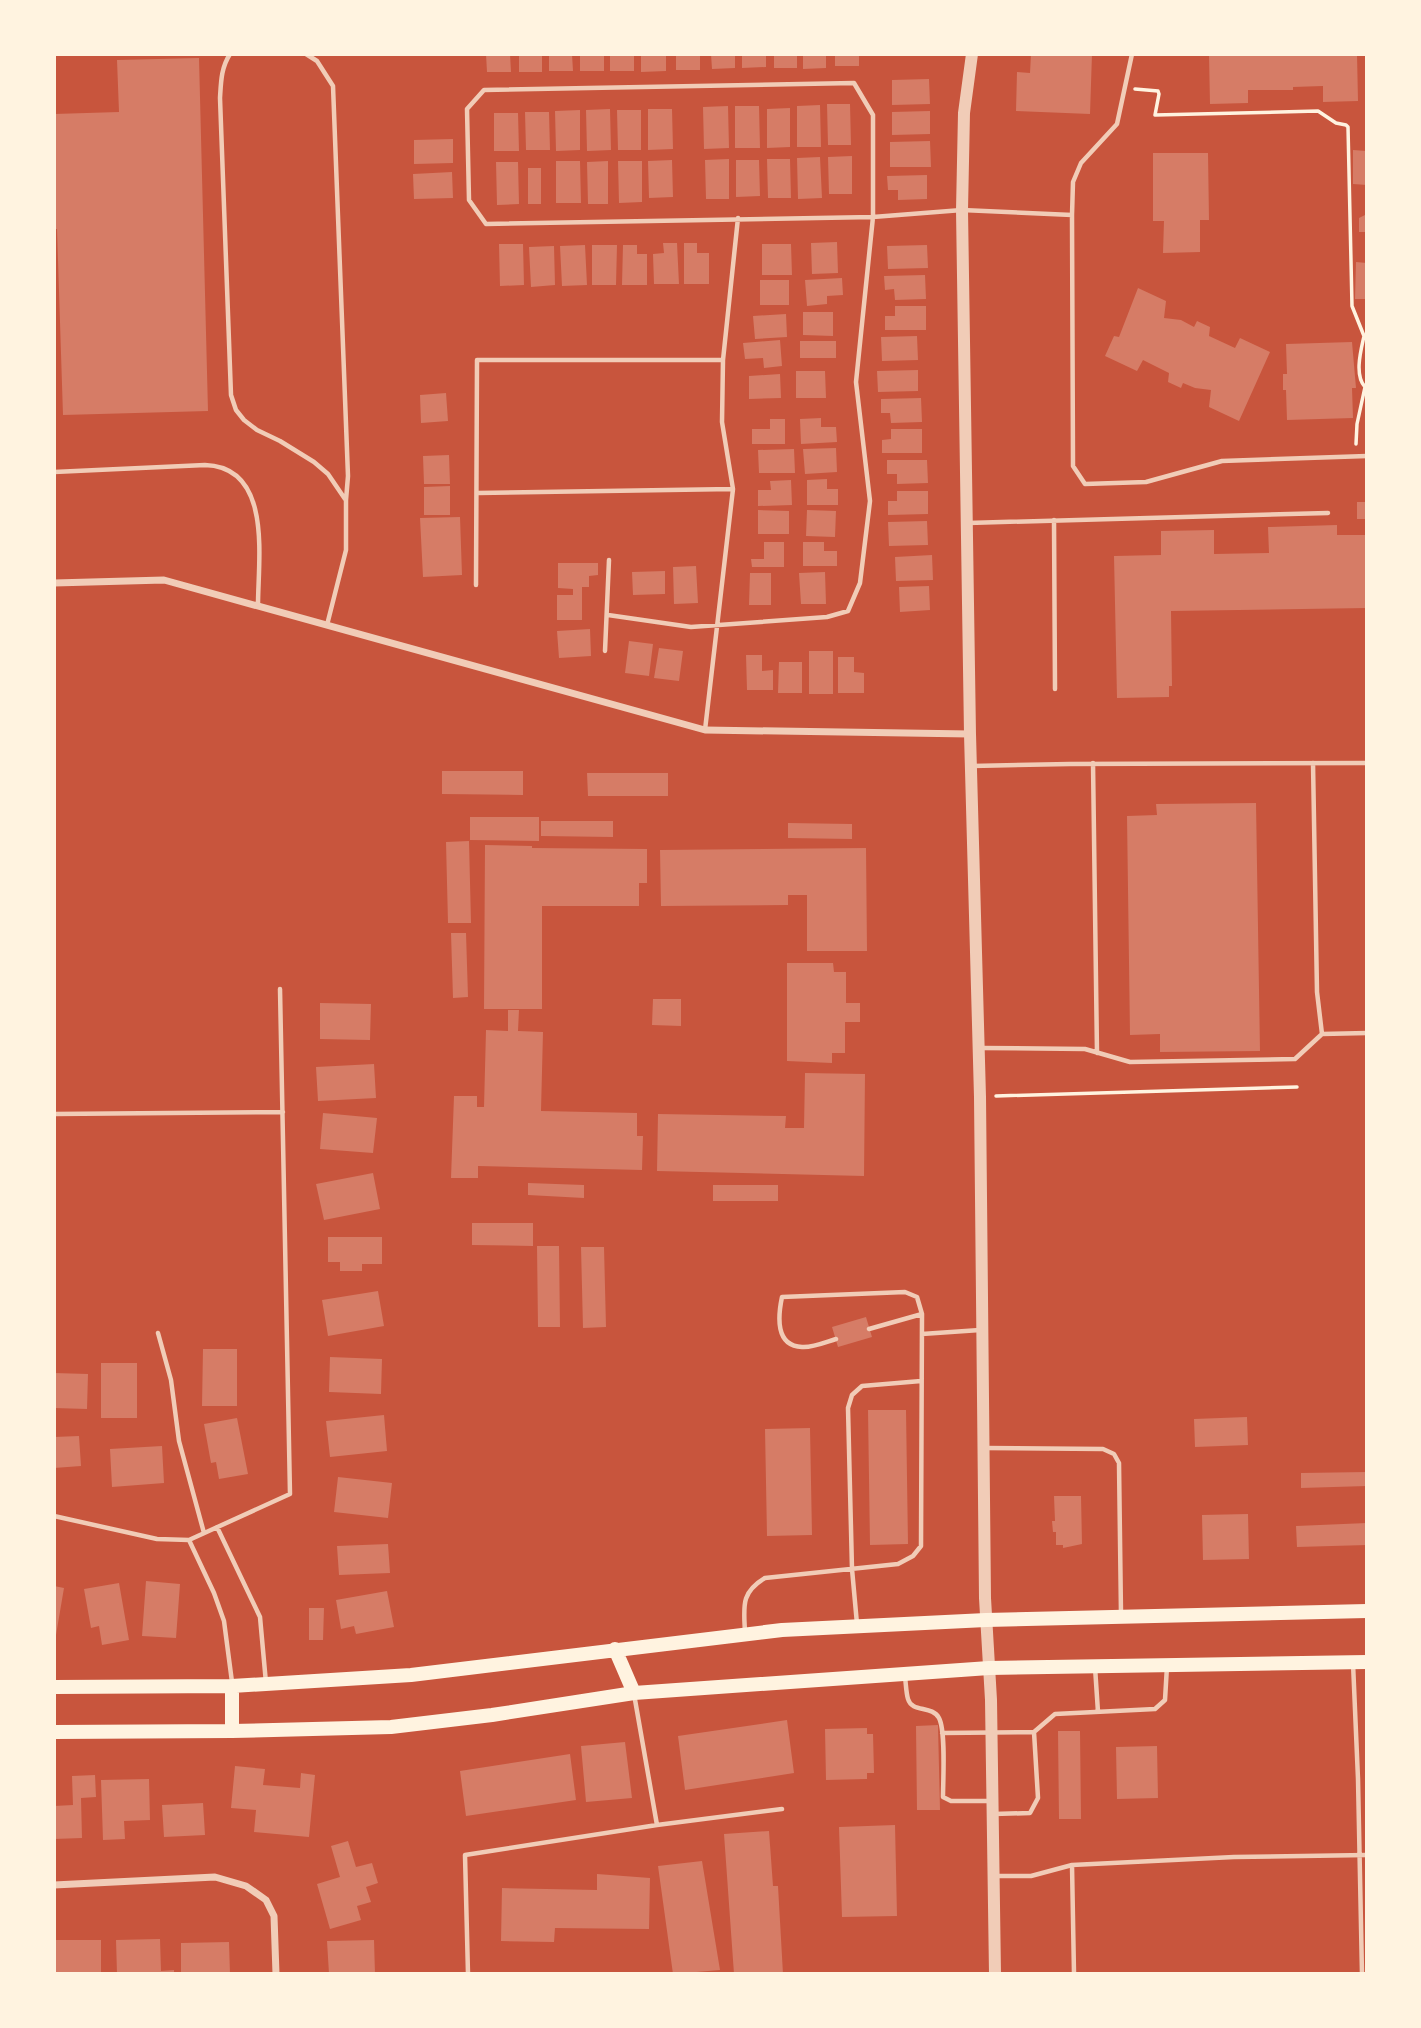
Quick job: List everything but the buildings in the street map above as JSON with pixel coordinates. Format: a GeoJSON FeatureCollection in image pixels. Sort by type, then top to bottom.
{"type":"FeatureCollection","features":[{"type":"Feature","properties":{"kind":"main road"},"geometry":{"type":"LineString","coordinates":[[54,1687],[232,1686],[411,1675],[782,1630],[986,1620],[1367,1611]]}},
{"type":"Feature","properties":{"kind":"main road"},"geometry":{"type":"LineString","coordinates":[[615,1649],[634,1693]]}},
{"type":"Feature","properties":{"kind":"main road"},"geometry":{"type":"LineString","coordinates":[[54,1732],[391,1727],[492,1715],[634,1693],[989,1668],[1360,1662]]}},
{"type":"Feature","properties":{"kind":"main road"},"geometry":{"type":"LineString","coordinates":[[232,1686],[232,1731]]}},
{"type":"Feature","properties":{"kind":"street"},"geometry":{"type":"LineString","coordinates":[[972,54],[964,113],[962,210],[970,734],[980,1097],[986,1620],[993,1807],[995,1974]]}},
{"type":"Feature","properties":{"kind":"street"},"geometry":{"type":"LineString","coordinates":[[54,583],[164,580],[705,730],[970,734]]}},
{"type":"Feature","properties":{"kind":"street"},"geometry":{"type":"LineString","coordinates":[[54,1885],[215,1877],[246,1886],[266,1900],[274,1916],[276,1974]]}},
{"type":"Feature","properties":{"kind":"lane"},"geometry":{"type":"LineString","coordinates":[[230,54],[221,75],[220,98],[231,395],[236,410],[244,420],[314,462],[328,474],[346,500]]}},
{"type":"Feature","properties":{"kind":"lane"},"geometry":{"type":"LineString","coordinates":[[306,54],[317,61],[333,86],[348,476],[346,550],[327,625]]}},
{"type":"Feature","properties":{"kind":"lane"},"geometry":{"type":"LineString","coordinates":[[1132,54],[1117,124],[1081,163],[1073,182],[1073,466],[1085,484],[1146,482],[1222,461],[1367,456]]}},
{"type":"Feature","properties":{"kind":"lane"},"geometry":{"type":"LineString","coordinates":[[608,615],[691,627],[827,617],[848,611],[860,583],[870,501],[856,382],[873,217],[873,116],[854,82],[484,90],[467,109],[469,200],[486,224],[873,217],[962,210],[1072,215]]}},
{"type":"Feature","properties":{"kind":"lane"},"geometry":{"type":"LineString","coordinates":[[705,730],[733,489],[722,422],[723,360],[738,218]]}},
{"type":"Feature","properties":{"kind":"lane"},"geometry":{"type":"LineString","coordinates":[[476,585],[477,360],[723,360]]}},
{"type":"Feature","properties":{"kind":"lane"},"geometry":{"type":"LineString","coordinates":[[54,471],[205,465],[218,466],[230,472],[250,489],[255,506],[258,526],[258,606]]}},
{"type":"Feature","properties":{"kind":"lane"},"geometry":{"type":"LineString","coordinates":[[478,493],[733,489]]}},
{"type":"Feature","properties":{"kind":"lane"},"geometry":{"type":"LineString","coordinates":[[967,523],[1328,513]]}},
{"type":"Feature","properties":{"kind":"lane"},"geometry":{"type":"LineString","coordinates":[[1054,520],[1055,689]]}},
{"type":"Feature","properties":{"kind":"lane"},"geometry":{"type":"LineString","coordinates":[[605,651],[609,560]]}},
{"type":"Feature","properties":{"kind":"lane"},"geometry":{"type":"LineString","coordinates":[[1313,763],[1318,992],[1322,1034]]}},
{"type":"Feature","properties":{"kind":"lane"},"geometry":{"type":"LineString","coordinates":[[971,766],[1367,763]]}},
{"type":"Feature","properties":{"kind":"lane"},"geometry":{"type":"LineString","coordinates":[[1093,764],[1097,1053]]}},
{"type":"Feature","properties":{"kind":"lane"},"geometry":{"type":"LineString","coordinates":[[54,1516],[157,1539],[189,1540],[290,1494],[280,989]]}},
{"type":"Feature","properties":{"kind":"lane"},"geometry":{"type":"LineString","coordinates":[[978,1048],[1085,1049],[1130,1062],[1295,1059],[1322,1034],[1367,1033]]}},
{"type":"Feature","properties":{"kind":"lane"},"geometry":{"type":"LineString","coordinates":[[54,1114],[283,1112]]}},
{"type":"Feature","properties":{"kind":"lane"},"geometry":{"type":"LineString","coordinates":[[746,1634],[745,1597],[752,1586],[765,1578],[898,1564],[913,1556],[921,1546],[922,1314],[917,1297],[905,1292],[782,1297],[778,1313],[780,1332],[790,1344],[804,1348],[836,1339]]}},
{"type":"Feature","properties":{"kind":"lane"},"geometry":{"type":"LineString","coordinates":[[869,1329],[922,1314]]}},
{"type":"Feature","properties":{"kind":"lane"},"geometry":{"type":"LineString","coordinates":[[922,1334],[982,1330]]}},
{"type":"Feature","properties":{"kind":"lane"},"geometry":{"type":"LineString","coordinates":[[158,1333],[172,1380],[179,1441],[204,1533]]}},
{"type":"Feature","properties":{"kind":"lane"},"geometry":{"type":"LineString","coordinates":[[857,1626],[852,1569],[848,1408],[852,1395],[862,1386],[921,1381]]}},
{"type":"Feature","properties":{"kind":"lane"},"geometry":{"type":"LineString","coordinates":[[983,1448],[1103,1449],[1114,1454],[1119,1463],[1121,1618]]}},
{"type":"Feature","properties":{"kind":"lane"},"geometry":{"type":"LineString","coordinates":[[217,1527],[260,1617],[266,1684]]}},
{"type":"Feature","properties":{"kind":"lane"},"geometry":{"type":"LineString","coordinates":[[189,1540],[224,1621],[232,1686]]}},
{"type":"Feature","properties":{"kind":"lane"},"geometry":{"type":"LineString","coordinates":[[1360,1662],[1355,1703],[1362,1974]]}},
{"type":"Feature","properties":{"kind":"lane"},"geometry":{"type":"LineString","coordinates":[[942,1733],[1034,1732],[1055,1714],[1155,1709],[1165,1700],[1167,1665]]}},
{"type":"Feature","properties":{"kind":"lane"},"geometry":{"type":"LineString","coordinates":[[1096,1667],[1098,1712]]}},
{"type":"Feature","properties":{"kind":"lane"},"geometry":{"type":"LineString","coordinates":[[905,1674],[908,1702],[913,1707],[932,1710],[939,1718],[942,1733],[943,1797],[951,1801],[1030,1813],[1038,1798],[1034,1732]]}},
{"type":"Feature","properties":{"kind":"lane"},"geometry":{"type":"LineString","coordinates":[[634,1693],[657,1825]]}},
{"type":"Feature","properties":{"kind":"lane"},"geometry":{"type":"LineString","coordinates":[[468,1974],[465,1855],[657,1825],[782,1809]]}},
{"type":"Feature","properties":{"kind":"lane"},"geometry":{"type":"LineString","coordinates":[[994,1875],[1031,1876],[1072,1865],[1234,1857],[1367,1855]]}},
{"type":"Feature","properties":{"kind":"lane"},"geometry":{"type":"LineString","coordinates":[[1072,1865],[1074,1974]]}},
{"type":"Feature","properties":{"kind":"path"},"geometry":{"type":"LineString","coordinates":[[1126,88],[1158,91],[1156,114],[1318,111],[1348,128],[1352,306],[1364,336],[1359,352],[1360,382],[1365,387],[1357,424],[1356,457]]}},
{"type":"Feature","properties":{"kind":"path"},"geometry":{"type":"LineString","coordinates":[[980,1097],[1297,1087]]}}]}
